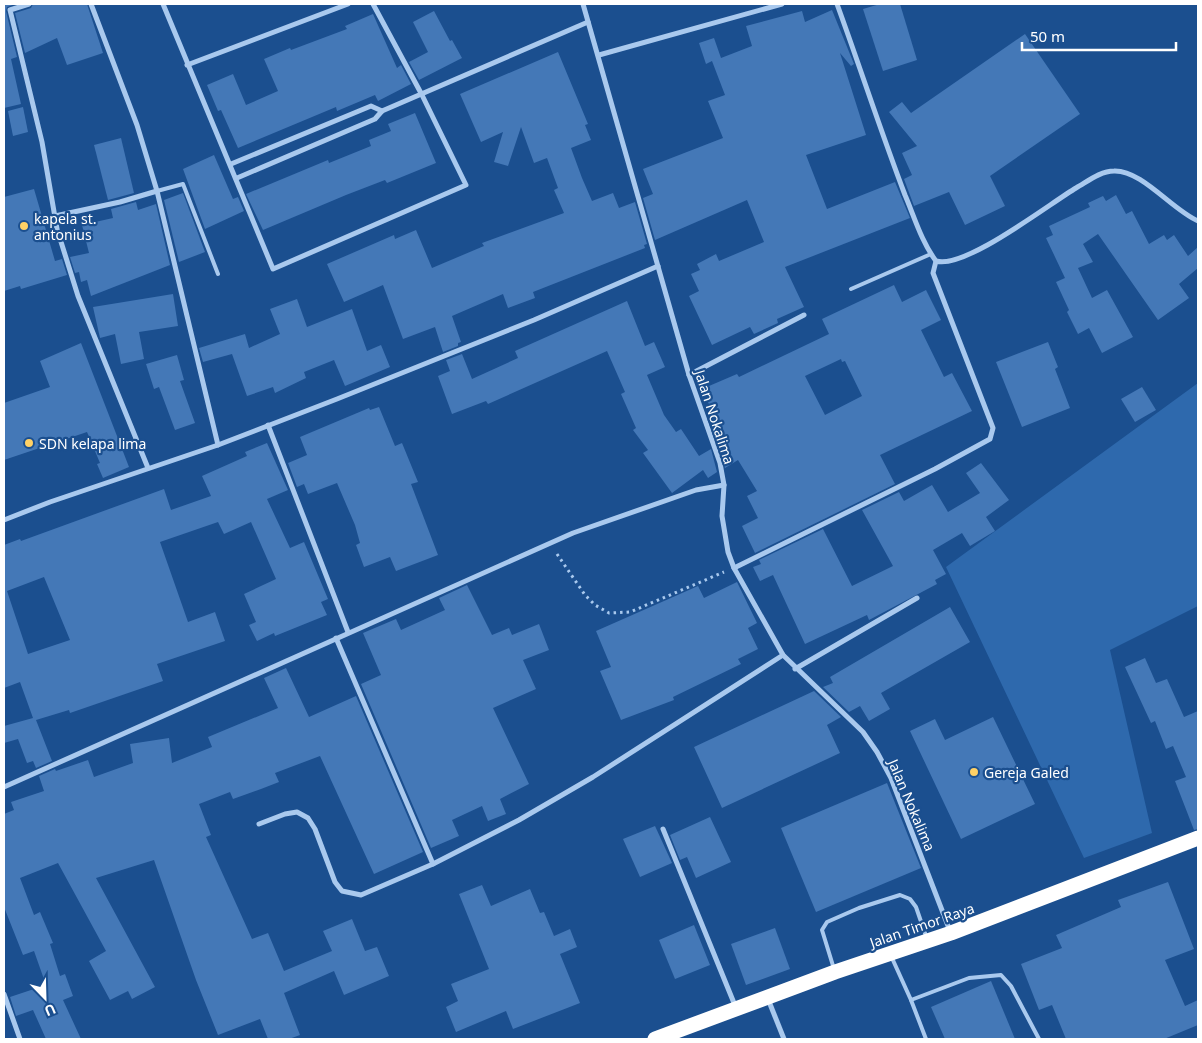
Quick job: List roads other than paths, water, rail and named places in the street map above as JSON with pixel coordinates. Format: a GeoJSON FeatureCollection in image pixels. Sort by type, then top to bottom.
{"type":"FeatureCollection","features":[{"type":"Feature","properties":{"kind":"highway","name":"Jalan Timor Raya"},"geometry":{"type":"LineString","coordinates":[[655,1039],[767,996],[890,953],[952,934],[1198,838]]}},
{"type":"Feature","properties":{"kind":"street"},"geometry":{"type":"LineString","coordinates":[[29,4],[10,10],[42,142],[55,216],[78,296],[148,468]]}},
{"type":"Feature","properties":{"kind":"street"},"geometry":{"type":"LineString","coordinates":[[91,4],[136,124],[156,191],[218,445]]}},
{"type":"Feature","properties":{"kind":"street"},"geometry":{"type":"LineString","coordinates":[[163,4],[187,65],[237,178],[273,269],[466,185],[422,95],[373,4]]}},
{"type":"Feature","properties":{"kind":"street"},"geometry":{"type":"LineString","coordinates":[[187,65],[348,4]]}},
{"type":"Feature","properties":{"kind":"street","name":"Jalan Nokalima"},"geometry":{"type":"LineString","coordinates":[[583,4],[689,375],[720,464],[724,485],[722,516],[728,552],[734,568],[783,655],[795,669],[863,732],[877,752],[891,778],[952,934]]}},
{"type":"Feature","properties":{"kind":"street"},"geometry":{"type":"LineString","coordinates":[[598,55],[782,4]]}},
{"type":"Feature","properties":{"kind":"street"},"geometry":{"type":"LineString","coordinates":[[734,568],[935,469],[990,439],[993,428],[933,273],[936,261],[931,254],[888,151],[837,4]]}},
{"type":"Feature","properties":{"kind":"street"},"geometry":{"type":"LineString","coordinates":[[237,178],[375,119],[382,110],[422,95],[588,22]]}},
{"type":"Feature","properties":{"kind":"street"},"geometry":{"type":"LineString","coordinates":[[231,164],[371,106],[382,110]]}},
{"type":"Feature","properties":{"kind":"street"},"geometry":{"type":"LineString","coordinates":[[936,261],[950,262],[974,253],[1088,181],[1114,171],[1133,177],[1149,186],[1185,215],[1198,221]]}},
{"type":"Feature","properties":{"kind":"street"},"geometry":{"type":"LineString","coordinates":[[55,216],[120,202],[156,191]]}},
{"type":"Feature","properties":{"kind":"street"},"geometry":{"type":"LineString","coordinates":[[4,520],[218,445],[525,324],[658,266]]}},
{"type":"Feature","properties":{"kind":"street"},"geometry":{"type":"LineString","coordinates":[[689,375],[804,315]]}},
{"type":"Feature","properties":{"kind":"street"},"geometry":{"type":"LineString","coordinates":[[268,425],[348,632]]}},
{"type":"Feature","properties":{"kind":"street"},"geometry":{"type":"LineString","coordinates":[[4,787],[549,543],[696,490],[724,485]]}},
{"type":"Feature","properties":{"kind":"street"},"geometry":{"type":"LineString","coordinates":[[795,669],[917,598]]}},
{"type":"Feature","properties":{"kind":"street"},"geometry":{"type":"LineString","coordinates":[[336,638],[434,864]]}},
{"type":"Feature","properties":{"kind":"street"},"geometry":{"type":"LineString","coordinates":[[259,824],[285,814],[297,812],[308,818],[315,829],[335,882],[342,891],[361,895],[434,864],[519,820],[593,777],[783,655]]}},
{"type":"Feature","properties":{"kind":"street"},"geometry":{"type":"LineString","coordinates":[[663,829],[736,1008]]}},
{"type":"Feature","properties":{"kind":"street"},"geometry":{"type":"LineString","coordinates":[[4,994],[20,1039]]}},
{"type":"Feature","properties":{"kind":"street"},"geometry":{"type":"LineString","coordinates":[[767,996],[784,1039]]}},
{"type":"Feature","properties":{"kind":"lane"},"geometry":{"type":"LineString","coordinates":[[156,191],[183,184],[218,274]]}},
{"type":"Feature","properties":{"kind":"lane"},"geometry":{"type":"LineString","coordinates":[[851,289],[931,254]]}},
{"type":"Feature","properties":{"kind":"lane"},"geometry":{"type":"LineString","coordinates":[[835,972],[822,930],[827,922],[859,908],[900,896],[910,899],[916,907],[928,941]]}},
{"type":"Feature","properties":{"kind":"lane"},"geometry":{"type":"LineString","coordinates":[[890,953],[926,1039]]}},
{"type":"Feature","properties":{"kind":"lane"},"geometry":{"type":"LineString","coordinates":[[911,1000],[969,978],[1001,975],[1011,986],[1039,1039]]}},
{"type":"Feature","properties":{"kind":"place","name":"kapela st. antonius"},"geometry":{"type":"Point","coordinates":[24,226]}},
{"type":"Feature","properties":{"kind":"place","name":"SDN kelapa lima"},"geometry":{"type":"Point","coordinates":[29,443]}},
{"type":"Feature","properties":{"kind":"place","name":"Gereja Galed"},"geometry":{"type":"Point","coordinates":[974,772]}}]}
